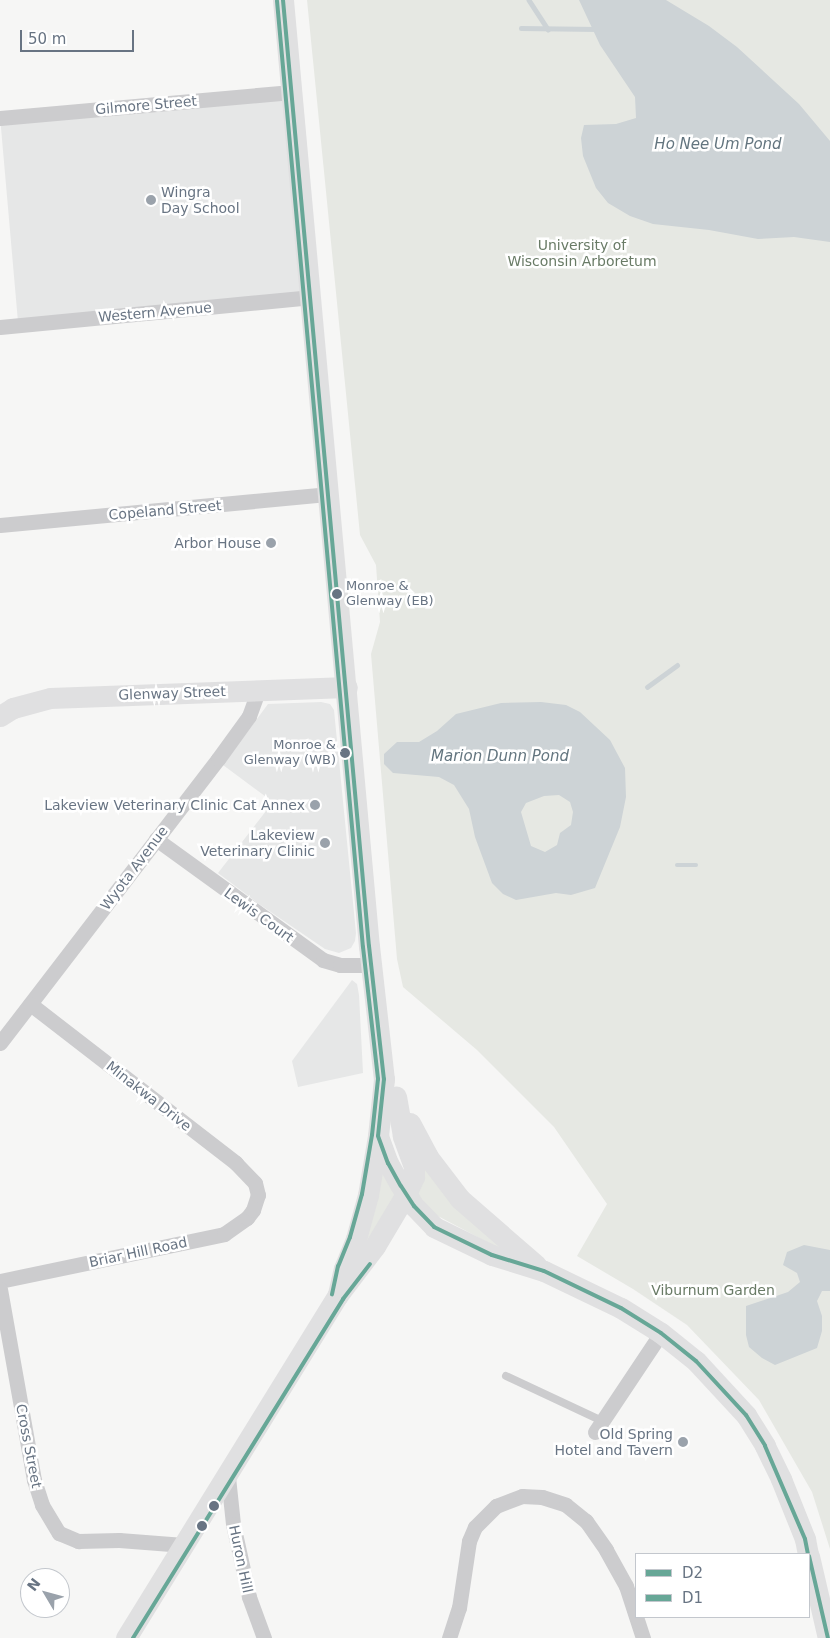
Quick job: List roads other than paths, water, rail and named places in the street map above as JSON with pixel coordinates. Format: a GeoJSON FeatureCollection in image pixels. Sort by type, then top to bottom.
{"type":"FeatureCollection","features":[{"type":"Feature","properties":{"kind":"main road"},"geometry":{"type":"LineString","coordinates":[[283,0],[330,494],[371,965],[384,1079],[378,1136],[368,1195],[344,1268],[338,1295]]}},
{"type":"Feature","properties":{"kind":"main road","name":"Glenway Street"},"geometry":{"type":"LineString","coordinates":[[0,716],[13,708],[50,698],[347,687]]}},
{"type":"Feature","properties":{"kind":"main road"},"geometry":{"type":"LineString","coordinates":[[384,1079],[396,1097],[428,1157],[460,1199],[544,1271]]}},
{"type":"Feature","properties":{"kind":"main road"},"geometry":{"type":"LineString","coordinates":[[126,1638],[228,1477],[338,1295],[376,1246],[414,1178],[414,1167],[403,1136],[396,1097]]}},
{"type":"Feature","properties":{"kind":"main road"},"geometry":{"type":"LineString","coordinates":[[378,1136],[393,1172],[406,1194],[434,1228]]}},
{"type":"Feature","properties":{"kind":"main road"},"geometry":{"type":"LineString","coordinates":[[376,1246],[400,1224],[434,1228],[492,1255],[544,1271],[622,1308],[661,1334],[696,1361],[746,1415],[781,1479],[805,1538],[809,1553]]}},
{"type":"Feature","properties":{"kind":"main road"},"geometry":{"type":"LineString","coordinates":[[810,1559],[828,1638]]}},
{"type":"Feature","properties":{"kind":"street","name":"Gilmore Street"},"geometry":{"type":"LineString","coordinates":[[0,118],[292,92]]}},
{"type":"Feature","properties":{"kind":"street","name":"Western Avenue"},"geometry":{"type":"LineString","coordinates":[[0,327],[310,297]]}},
{"type":"Feature","properties":{"kind":"street","name":"Copeland Street"},"geometry":{"type":"LineString","coordinates":[[0,525],[330,494]]}},
{"type":"Feature","properties":{"kind":"street","name":"Wyota Avenue"},"geometry":{"type":"LineString","coordinates":[[0,1043],[249,716],[259,689]]}},
{"type":"Feature","properties":{"kind":"street","name":"Lewis Court"},"geometry":{"type":"LineString","coordinates":[[156,839],[323,960],[340,965],[371,965]]}},
{"type":"Feature","properties":{"kind":"street","name":"Minakwa Drive"},"geometry":{"type":"LineString","coordinates":[[30,1004],[236,1163],[255,1183],[258,1195]]}},
{"type":"Feature","properties":{"kind":"street","name":"Briar Hill Road"},"geometry":{"type":"LineString","coordinates":[[0,1281],[224,1234],[247,1218],[253,1210],[258,1195]]}},
{"type":"Feature","properties":{"kind":"street","name":"Cross Street"},"geometry":{"type":"LineString","coordinates":[[0,1289],[34,1480],[42,1505],[54,1527],[59,1533],[78,1541],[119,1540],[184,1545]]}},
{"type":"Feature","properties":{"kind":"street"},"geometry":{"type":"LineString","coordinates":[[598,1427],[661,1334]]}},
{"type":"Feature","properties":{"kind":"street","name":"Huron Hill"},"geometry":{"type":"LineString","coordinates":[[228,1477],[233,1524],[249,1597],[264,1638]]}},
{"type":"Feature","properties":{"kind":"street"},"geometry":{"type":"LineString","coordinates":[[449,1638],[459,1608],[469,1541],[485,1516],[496,1506],[522,1496],[542,1497],[566,1505],[586,1521],[606,1550],[626,1586],[635,1614]]}},
{"type":"Feature","properties":{"kind":"street"},"geometry":{"type":"LineString","coordinates":[[636,1618],[643,1638]]}},
{"type":"Feature","properties":{"kind":"lane"},"geometry":{"type":"LineString","coordinates":[[506,1376],[598,1427]]}},
{"type":"Feature","properties":{"kind":"water","name":"Ho Nee Um Pond"},"geometry":{"type":"Polygon","coordinates":[[[579,0],[666,0],[709,26],[737,47],[799,104],[830,141],[830,242],[794,237],[758,239],[709,230],[653,224],[630,216],[608,203],[596,188],[583,156],[581,138],[584,125],[616,124],[636,118],[635,97],[600,45],[579,0]]]}},
{"type":"Feature","properties":{"kind":"water","name":"Marion Dunn Pond"},"geometry":{"type":"Polygon","coordinates":[[[541,702],[566,705],[580,712],[610,740],[625,768],[626,797],[620,827],[595,888],[571,895],[556,893],[516,900],[503,894],[492,883],[475,837],[469,809],[454,785],[439,777],[393,773],[384,764],[384,754],[397,742],[419,742],[437,731],[456,714],[501,703],[541,702]],[[559,795],[544,796],[526,803],[521,812],[531,846],[545,852],[557,845],[560,833],[571,825],[573,812],[570,802],[559,795]]]}},
{"type":"Feature","properties":{"kind":"water"},"geometry":{"type":"Polygon","coordinates":[[[804,1245],[830,1250],[830,1291],[822,1291],[817,1301],[822,1316],[822,1331],[817,1348],[775,1365],[762,1358],[749,1347],[746,1335],[746,1306],[788,1292],[800,1282],[797,1273],[783,1265],[787,1252],[804,1245]]]}},
{"type":"Feature","properties":{"kind":"waterway"},"geometry":{"type":"LineString","coordinates":[[529,0],[548,29]]}},
{"type":"Feature","properties":{"kind":"waterway"},"geometry":{"type":"LineString","coordinates":[[521,28],[597,29]]}},
{"type":"Feature","properties":{"kind":"waterway"},"geometry":{"type":"LineString","coordinates":[[647,687],[677,665]]}},
{"type":"Feature","properties":{"kind":"waterway"},"geometry":{"type":"LineString","coordinates":[[677,865],[696,865]]}},
{"type":"Feature","properties":{"kind":"place","name":"Wingra Day School"},"geometry":{"type":"Point","coordinates":[151,200]}},
{"type":"Feature","properties":{"kind":"place","name":"Arbor House"},"geometry":{"type":"Point","coordinates":[271,543]}},
{"type":"Feature","properties":{"kind":"place","name":"Monroe & Glenway (EB)"},"geometry":{"type":"Point","coordinates":[337,594]}},
{"type":"Feature","properties":{"kind":"place","name":"Monroe & Glenway (WB)"},"geometry":{"type":"Point","coordinates":[345,753]}},
{"type":"Feature","properties":{"kind":"place","name":"Lakeview Veterinary Clinic Cat Annex"},"geometry":{"type":"Point","coordinates":[315,805]}},
{"type":"Feature","properties":{"kind":"place","name":"Lakeview Veterinary Clinic"},"geometry":{"type":"Point","coordinates":[325,843]}},
{"type":"Feature","properties":{"kind":"place","name":"Old Spring Hotel and Tavern"},"geometry":{"type":"Point","coordinates":[683,1442]}},
{"type":"Feature","properties":{"kind":"park label","name":"University of Wisconsin Arboretum"},"geometry":{"type":"Point","coordinates":[582,254]}},
{"type":"Feature","properties":{"kind":"park label","name":"Viburnum Garden"},"geometry":{"type":"Point","coordinates":[713,1290]}}]}
